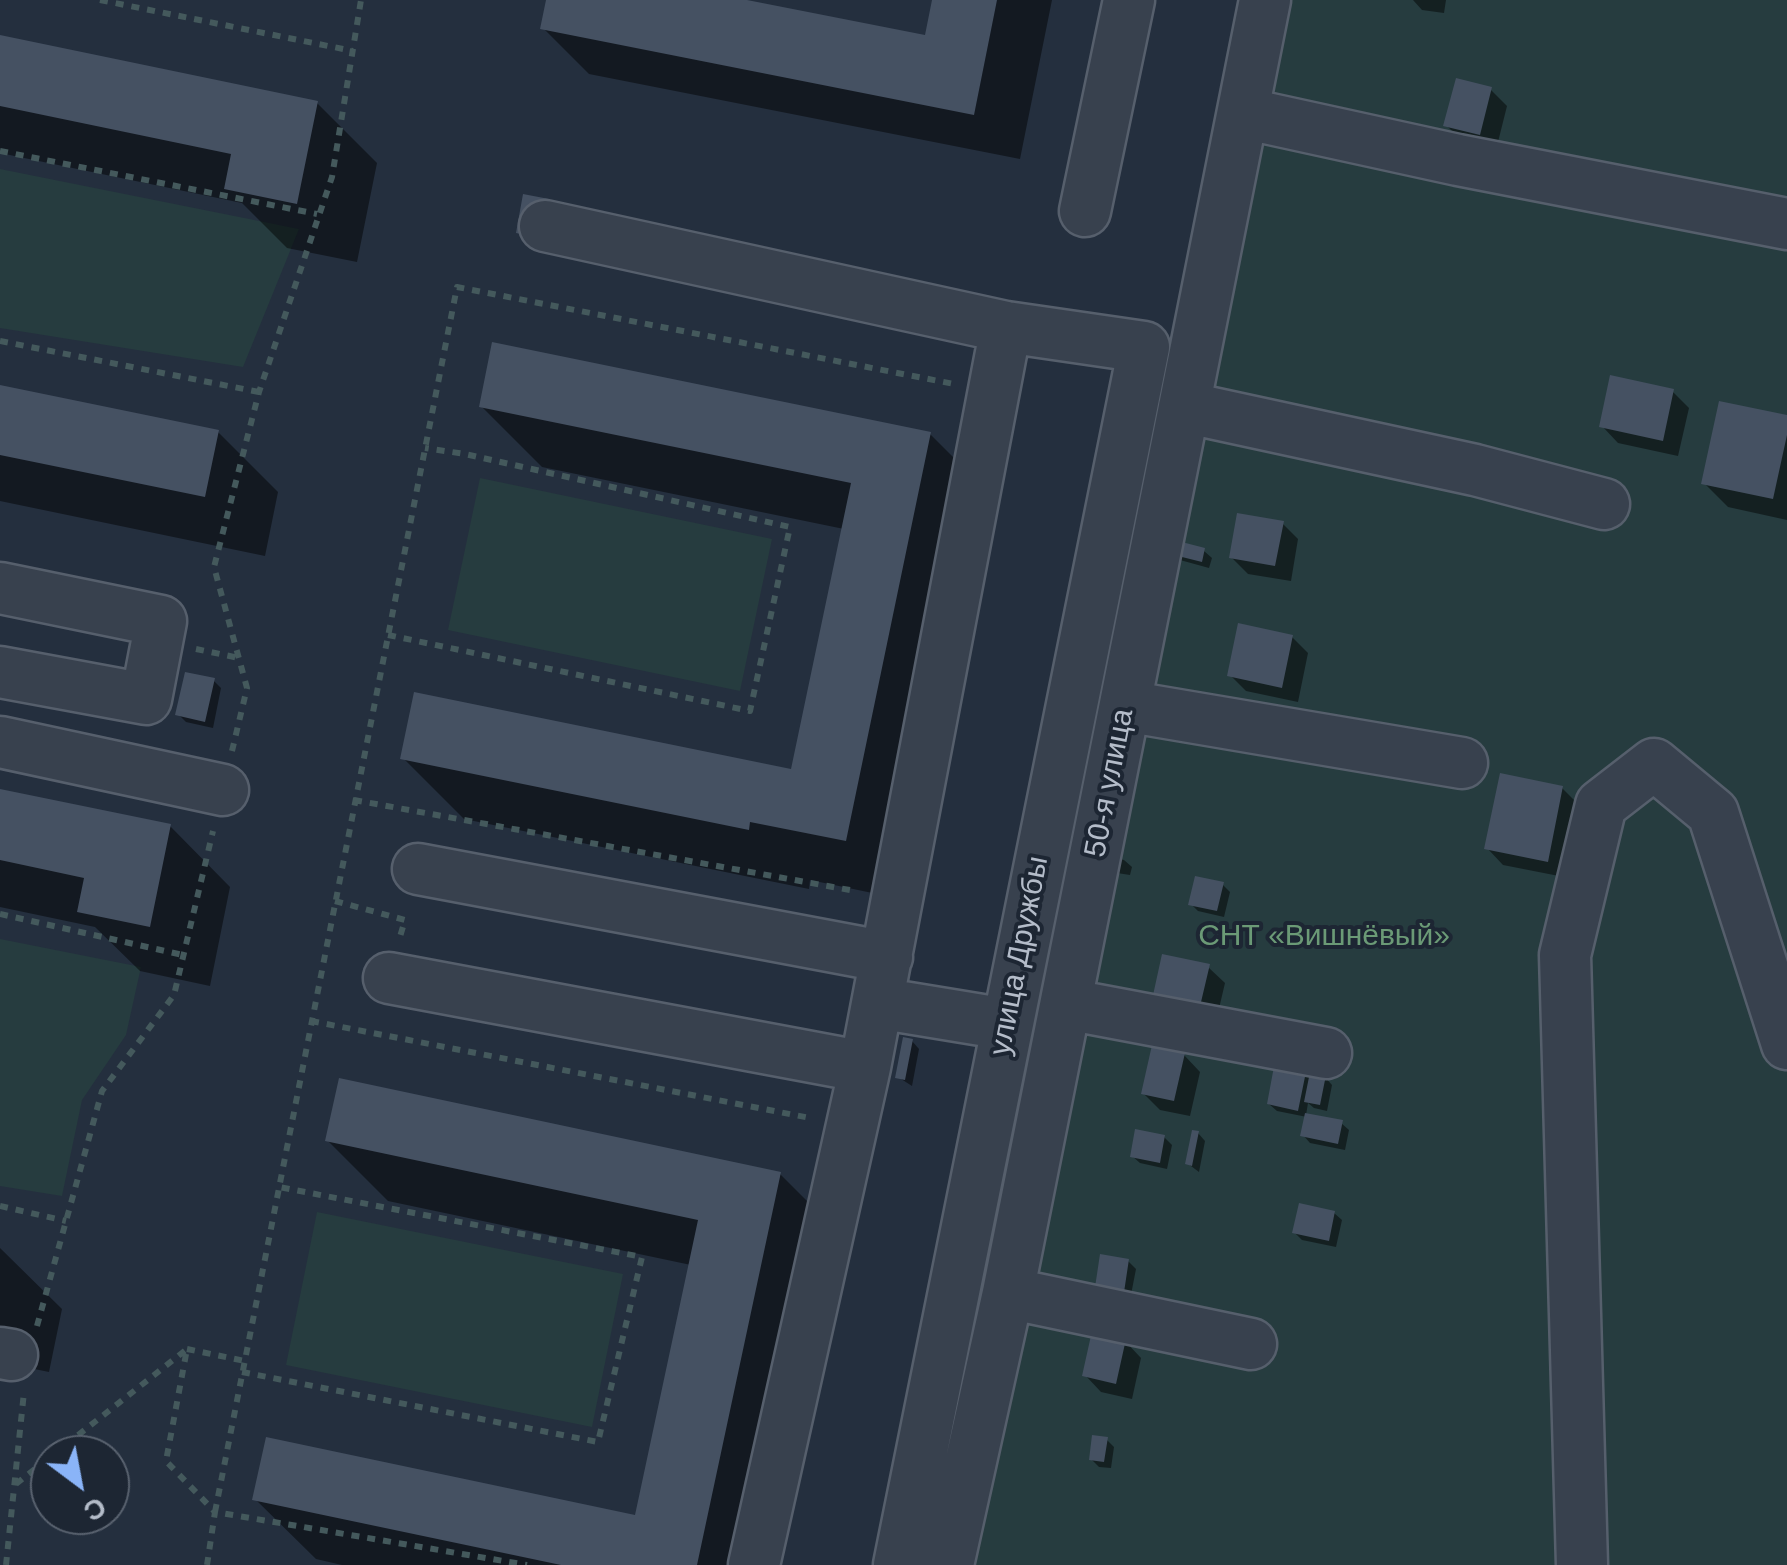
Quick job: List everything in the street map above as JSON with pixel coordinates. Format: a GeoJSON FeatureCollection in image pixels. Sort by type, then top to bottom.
{"type":"FeatureCollection","features":[{"type":"Feature","properties":{"kind":"street"},"geometry":{"type":"LineString","coordinates":[[1085,211],[1129,0]]}},
{"type":"Feature","properties":{"kind":"street","name":"50-я улица"},"geometry":{"type":"LineString","coordinates":[[948,1565],[1008,1293],[1265,0]]}},
{"type":"Feature","properties":{"kind":"street"},"geometry":{"type":"LineString","coordinates":[[1243,113],[1458,160],[1787,224]]}},
{"type":"Feature","properties":{"kind":"street"},"geometry":{"type":"LineString","coordinates":[[545,226],[1006,326],[866,1068],[754,1565]]}},
{"type":"Feature","properties":{"kind":"street","name":"улица Дружбы"},"geometry":{"type":"LineString","coordinates":[[898,1565],[1144,347],[1006,326]]}},
{"type":"Feature","properties":{"kind":"street"},"geometry":{"type":"LineString","coordinates":[[1184,407],[1475,470],[1604,504]]}},
{"type":"Feature","properties":{"kind":"street"},"geometry":{"type":"LineString","coordinates":[[0,588],[161,622],[146,699],[0,672]]}},
{"type":"Feature","properties":{"kind":"street"},"geometry":{"type":"LineString","coordinates":[[79,758],[90,689]]}},
{"type":"Feature","properties":{"kind":"street"},"geometry":{"type":"LineString","coordinates":[[1125,706],[1462,763]]}},
{"type":"Feature","properties":{"kind":"street"},"geometry":{"type":"LineString","coordinates":[[0,742],[223,790]]}},
{"type":"Feature","properties":{"kind":"street"},"geometry":{"type":"LineString","coordinates":[[1582,1565],[1565,955],[1601,806],[1654,764],[1713,814],[1787,1044]]}},
{"type":"Feature","properties":{"kind":"street"},"geometry":{"type":"LineString","coordinates":[[418,869],[882,980],[1006,1024]]}},
{"type":"Feature","properties":{"kind":"street"},"geometry":{"type":"LineString","coordinates":[[389,978],[866,1068]]}},
{"type":"Feature","properties":{"kind":"street"},"geometry":{"type":"LineString","coordinates":[[1066,1004],[1326,1053]]}},
{"type":"Feature","properties":{"kind":"street"},"geometry":{"type":"LineString","coordinates":[[1008,1293],[1251,1344]]}},
{"type":"Feature","properties":{"kind":"path"},"geometry":{"type":"LineString","coordinates":[[100,0],[353,51]]}},
{"type":"Feature","properties":{"kind":"path"},"geometry":{"type":"LineString","coordinates":[[0,151],[318,214]]}},
{"type":"Feature","properties":{"kind":"path"},"geometry":{"type":"LineString","coordinates":[[207,1565],[456,287],[994,392]]}},
{"type":"Feature","properties":{"kind":"path"},"geometry":{"type":"LineString","coordinates":[[0,341],[259,392]]}},
{"type":"Feature","properties":{"kind":"path"},"geometry":{"type":"LineString","coordinates":[[388,635],[750,711],[790,527],[424,448]]}},
{"type":"Feature","properties":{"kind":"path"},"geometry":{"type":"LineString","coordinates":[[354,800],[898,899]]}},
{"type":"Feature","properties":{"kind":"path"},"geometry":{"type":"LineString","coordinates":[[335,901],[405,920],[389,978]]}},
{"type":"Feature","properties":{"kind":"path"},"geometry":{"type":"LineString","coordinates":[[0,914],[183,955]]}},
{"type":"Feature","properties":{"kind":"path"},"geometry":{"type":"LineString","coordinates":[[311,1021],[852,1126]]}},
{"type":"Feature","properties":{"kind":"path"},"geometry":{"type":"LineString","coordinates":[[242,1372],[598,1442],[642,1258],[278,1187]]}},
{"type":"Feature","properties":{"kind":"path"},"geometry":{"type":"LineString","coordinates":[[0,1206],[66,1221]]}},
{"type":"Feature","properties":{"kind":"path"},"geometry":{"type":"LineString","coordinates":[[78,1435],[188,1349],[245,1361]]}},
{"type":"Feature","properties":{"kind":"path"},"geometry":{"type":"LineString","coordinates":[[188,1349],[166,1461],[215,1512],[527,1565]]}},
{"type":"Feature","properties":{"kind":"path"},"geometry":{"type":"LineString","coordinates":[[14,1486],[30,1473]]}},
{"type":"Feature","properties":{"kind":"green space","name":"СНТ «Вишнёвый»"},"geometry":{"type":"Polygon","coordinates":[[[1284,0],[1787,0],[1787,1565],[974,1565],[1284,0]]]}},
{"type":"Feature","properties":{"kind":"green space"},"geometry":{"type":"Polygon","coordinates":[[[0,169],[299,229],[243,367],[0,328],[0,169]]]}},
{"type":"Feature","properties":{"kind":"green space"},"geometry":{"type":"Polygon","coordinates":[[[480,478],[772,539],[740,691],[448,630],[480,478]]]}},
{"type":"Feature","properties":{"kind":"green space"},"geometry":{"type":"Polygon","coordinates":[[[0,939],[141,967],[126,1035],[82,1100],[62,1196],[0,1186],[0,939]]]}},
{"type":"Feature","properties":{"kind":"green space"},"geometry":{"type":"Polygon","coordinates":[[[317,1212],[623,1274],[592,1427],[286,1365],[317,1212]]]}},
{"type":"Feature","properties":{"kind":"building"},"geometry":{"type":"Polygon","coordinates":[[[546,0],[747,0],[925,35],[932,0],[997,0],[974,115],[540,29],[546,0]]]}},
{"type":"Feature","properties":{"kind":"building"},"geometry":{"type":"Polygon","coordinates":[[[0,35],[318,101],[297,204],[224,189],[231,154],[0,106],[0,35]]]}},
{"type":"Feature","properties":{"kind":"building"},"geometry":{"type":"Polygon","coordinates":[[[1456,78],[1492,87],[1480,135],[1443,126],[1456,78]]]}},
{"type":"Feature","properties":{"kind":"building"},"geometry":{"type":"Polygon","coordinates":[[[523,194],[549,199],[541,238],[516,233],[523,194]]]}},
{"type":"Feature","properties":{"kind":"building"},"geometry":{"type":"Polygon","coordinates":[[[492,342],[931,432],[846,841],[750,822],[749,830],[400,759],[414,692],[791,769],[851,483],[479,407],[492,342]]]}},
{"type":"Feature","properties":{"kind":"building"},"geometry":{"type":"Polygon","coordinates":[[[1610,375],[1674,389],[1663,441],[1599,427],[1610,375]]]}},
{"type":"Feature","properties":{"kind":"building"},"geometry":{"type":"Polygon","coordinates":[[[0,385],[219,430],[205,497],[0,455],[0,385]]]}},
{"type":"Feature","properties":{"kind":"building"},"geometry":{"type":"Polygon","coordinates":[[[1719,401],[1787,415],[1787,435],[1773,499],[1701,484],[1719,401]]]}},
{"type":"Feature","properties":{"kind":"building"},"geometry":{"type":"Polygon","coordinates":[[[1237,513],[1284,521],[1275,566],[1229,558],[1237,513]]]}},
{"type":"Feature","properties":{"kind":"building"},"geometry":{"type":"Polygon","coordinates":[[[1174,540],[1205,548],[1202,562],[1170,554],[1174,540]]]}},
{"type":"Feature","properties":{"kind":"building"},"geometry":{"type":"Polygon","coordinates":[[[1238,623],[1293,635],[1282,688],[1227,676],[1238,623]]]}},
{"type":"Feature","properties":{"kind":"building"},"geometry":{"type":"Polygon","coordinates":[[[185,672],[215,678],[205,722],[175,715],[185,672]]]}},
{"type":"Feature","properties":{"kind":"building"},"geometry":{"type":"Polygon","coordinates":[[[1500,773],[1563,786],[1548,862],[1484,849],[1500,773]]]}},
{"type":"Feature","properties":{"kind":"building"},"geometry":{"type":"Polygon","coordinates":[[[0,789],[171,824],[150,927],[77,912],[84,878],[0,860],[0,789]]]}},
{"type":"Feature","properties":{"kind":"building"},"geometry":{"type":"Polygon","coordinates":[[[1195,876],[1224,882],[1217,911],[1188,905],[1195,876]]]}},
{"type":"Feature","properties":{"kind":"building"},"geometry":{"type":"Polygon","coordinates":[[[1162,954],[1210,964],[1197,1019],[1150,1009],[1162,954]]]}},
{"type":"Feature","properties":{"kind":"building"},"geometry":{"type":"Polygon","coordinates":[[[903,1037],[913,1039],[905,1080],[895,1078],[903,1037]]]}},
{"type":"Feature","properties":{"kind":"building"},"geometry":{"type":"Polygon","coordinates":[[[1152,1045],[1185,1053],[1174,1101],[1141,1094],[1152,1045]]]}},
{"type":"Feature","properties":{"kind":"building"},"geometry":{"type":"Polygon","coordinates":[[[1275,1061],[1307,1067],[1298,1111],[1267,1104],[1275,1061]]]}},
{"type":"Feature","properties":{"kind":"building"},"geometry":{"type":"Polygon","coordinates":[[[1310,1072],[1326,1075],[1320,1105],[1304,1102],[1310,1072]]]}},
{"type":"Feature","properties":{"kind":"building"},"geometry":{"type":"Polygon","coordinates":[[[339,1078],[781,1172],[697,1565],[561,1565],[252,1500],[266,1437],[635,1515],[698,1220],[325,1141],[339,1078]]]}},
{"type":"Feature","properties":{"kind":"building"},"geometry":{"type":"Polygon","coordinates":[[[1305,1113],[1343,1120],[1338,1144],[1300,1136],[1305,1113]]]}},
{"type":"Feature","properties":{"kind":"building"},"geometry":{"type":"Polygon","coordinates":[[[1135,1129],[1165,1135],[1160,1163],[1130,1157],[1135,1129]]]}},
{"type":"Feature","properties":{"kind":"building"},"geometry":{"type":"Polygon","coordinates":[[[1192,1130],[1199,1131],[1192,1166],[1185,1164],[1192,1130]]]}},
{"type":"Feature","properties":{"kind":"building"},"geometry":{"type":"Polygon","coordinates":[[[1299,1203],[1335,1211],[1329,1241],[1292,1233],[1299,1203]]]}},
{"type":"Feature","properties":{"kind":"building"},"geometry":{"type":"Polygon","coordinates":[[[1100,1254],[1129,1259],[1123,1299],[1094,1294],[1100,1254]]]}},
{"type":"Feature","properties":{"kind":"building"},"geometry":{"type":"Polygon","coordinates":[[[1092,1331],[1126,1339],[1116,1384],[1082,1376],[1092,1331]]]}},
{"type":"Feature","properties":{"kind":"building"},"geometry":{"type":"Polygon","coordinates":[[[1092,1435],[1108,1437],[1104,1462],[1089,1460],[1092,1435]]]}}]}
